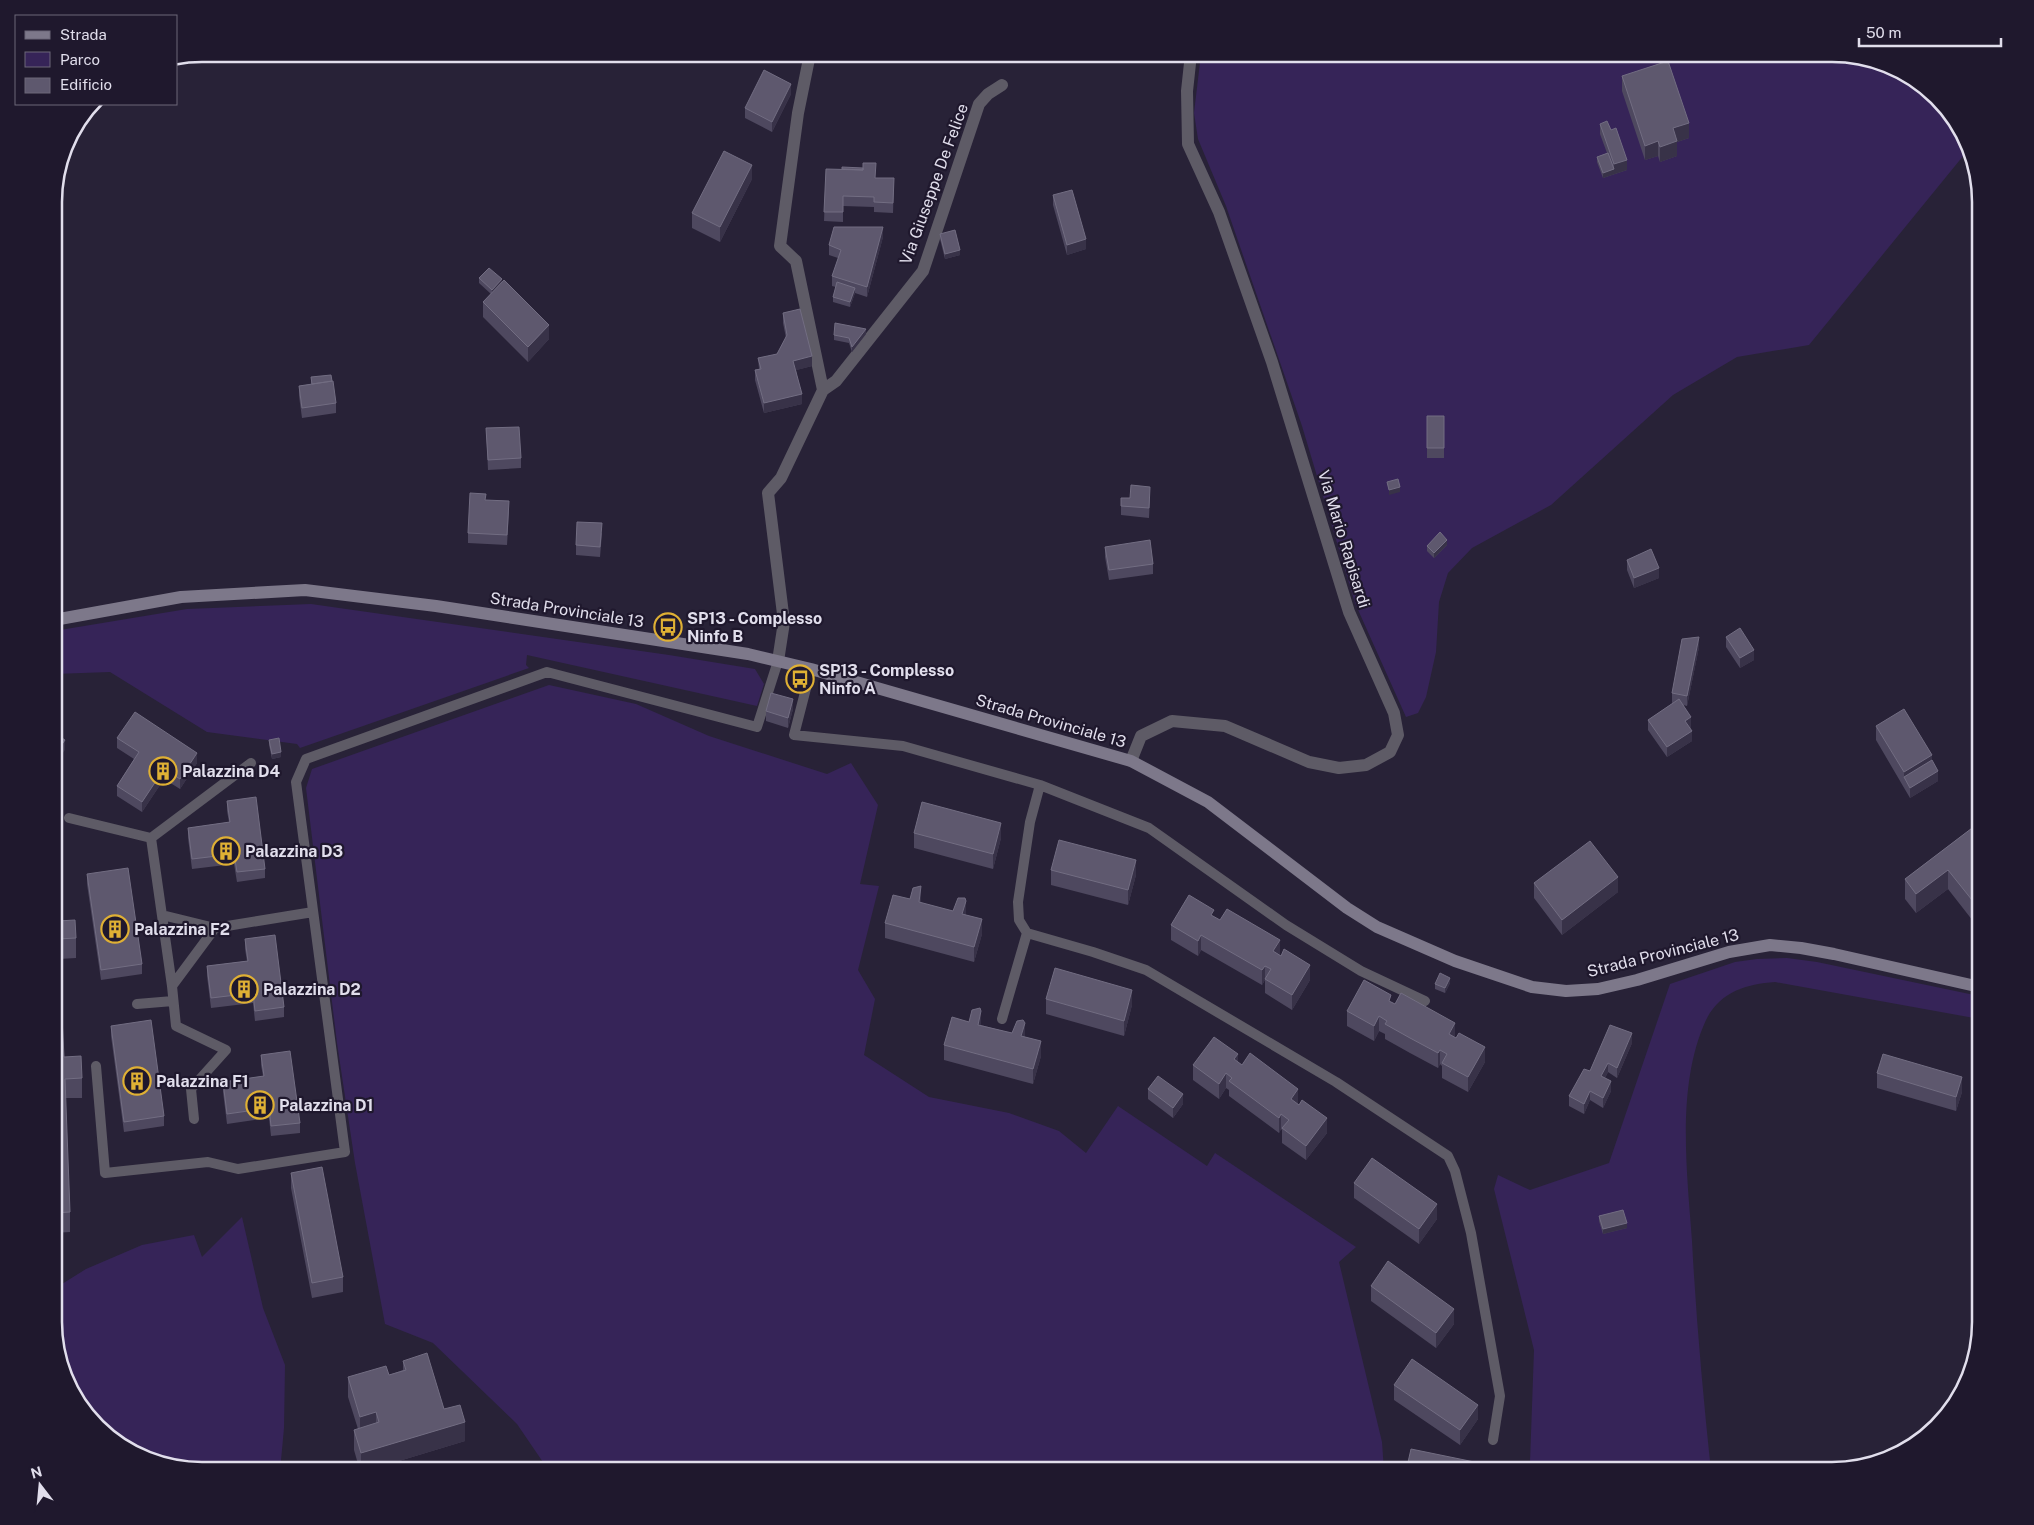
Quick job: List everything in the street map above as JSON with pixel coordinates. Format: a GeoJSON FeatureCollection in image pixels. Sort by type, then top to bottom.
{"type":"FeatureCollection","features":[{"type":"Feature","properties":{"kind":"main road","name":"Strada Provinciale 13"},"geometry":{"type":"LineString","coordinates":[[63,618],[181,597],[305,590],[436,606],[748,654],[811,670],[1131,761],[1208,802],[1347,908],[1377,928],[1455,961],[1532,987],[1566,991],[1598,989],[1637,980],[1730,952],[1770,946],[1802,948],[1834,954],[1972,985]]}},
{"type":"Feature","properties":{"kind":"street"},"geometry":{"type":"LineString","coordinates":[[778,661],[784,622],[768,493],[781,478],[823,390],[796,261],[780,246],[798,113],[808,63]]}},
{"type":"Feature","properties":{"kind":"street","name":"Via Mario Rapisardi"},"geometry":{"type":"LineString","coordinates":[[1131,761],[1140,736],[1172,721],[1225,726],[1310,762],[1339,768],[1366,765],[1390,752],[1398,734],[1394,713],[1348,612],[1272,362],[1222,221],[1188,144],[1190,63]]}},
{"type":"Feature","properties":{"kind":"street","name":"Via Giuseppe De Felice"},"geometry":{"type":"LineString","coordinates":[[823,390],[836,381],[923,271],[979,104],[988,94],[1002,85]]}},
{"type":"Feature","properties":{"kind":"lane"},"geometry":{"type":"LineString","coordinates":[[96,1066],[105,1173],[208,1162],[238,1169],[344,1152],[296,782],[306,758],[547,672],[757,727],[778,661]]}},
{"type":"Feature","properties":{"kind":"lane"},"geometry":{"type":"LineString","coordinates":[[811,670],[794,735],[903,746],[1040,785],[1149,828],[1286,925],[1361,971],[1425,1001]]}},
{"type":"Feature","properties":{"kind":"lane"},"geometry":{"type":"LineString","coordinates":[[151,838],[251,763]]}},
{"type":"Feature","properties":{"kind":"lane"},"geometry":{"type":"LineString","coordinates":[[1040,785],[1030,822],[1018,902],[1019,920],[1027,933],[1146,970],[1336,1082],[1448,1156],[1455,1171],[1471,1233],[1500,1396],[1493,1440]]}},
{"type":"Feature","properties":{"kind":"lane"},"geometry":{"type":"LineString","coordinates":[[69,818],[151,838]]}},
{"type":"Feature","properties":{"kind":"lane"},"geometry":{"type":"LineString","coordinates":[[151,838],[176,1026],[226,1050],[191,1089],[194,1119]]}},
{"type":"Feature","properties":{"kind":"lane"},"geometry":{"type":"LineString","coordinates":[[162,914],[215,928],[314,912]]}},
{"type":"Feature","properties":{"kind":"lane"},"geometry":{"type":"LineString","coordinates":[[172,986],[215,928]]}},
{"type":"Feature","properties":{"kind":"lane"},"geometry":{"type":"LineString","coordinates":[[1002,1019],[1027,933]]}},
{"type":"Feature","properties":{"kind":"lane"},"geometry":{"type":"LineString","coordinates":[[138,1004],[173,1001]]}},
{"type":"Feature","properties":{"kind":"green space"},"geometry":{"type":"Polygon","coordinates":[[[1200,63],[1832,63],[1868,67],[1902,81],[1917,91],[1943,117],[1963,156],[1809,345],[1737,357],[1673,395],[1551,505],[1472,548],[1448,573],[1439,602],[1436,652],[1426,697],[1418,713],[1406,717],[1355,603],[1302,426],[1226,206],[1198,139],[1194,113],[1200,63]]]}},
{"type":"Feature","properties":{"kind":"green space"},"geometry":{"type":"Polygon","coordinates":[[[311,604],[755,669],[764,684],[757,706],[527,655],[526,665],[529,668],[300,748],[297,744],[207,732],[110,672],[63,674],[63,630],[187,609],[311,604]]]}},
{"type":"Feature","properties":{"kind":"green space"},"geometry":{"type":"Polygon","coordinates":[[[549,685],[636,704],[709,736],[827,774],[851,763],[878,805],[860,884],[879,886],[858,970],[875,999],[864,1055],[929,1097],[1009,1113],[1059,1131],[1086,1153],[1118,1106],[1207,1166],[1215,1153],[1356,1247],[1339,1262],[1382,1442],[1383,1462],[543,1462],[517,1424],[433,1343],[385,1324],[355,1163],[337,1043],[306,788],[312,769],[549,685]]]}},
{"type":"Feature","properties":{"kind":"green space"},"geometry":{"type":"Polygon","coordinates":[[[1787,958],[1817,962],[1972,995],[1972,1018],[1775,982],[1754,985],[1735,991],[1726,996],[1712,1010],[1706,1020],[1697,1045],[1690,1072],[1686,1129],[1686,1158],[1696,1299],[1710,1462],[1530,1462],[1534,1350],[1494,1189],[1498,1175],[1530,1190],[1609,1163],[1670,984],[1735,962],[1787,958]]]}},
{"type":"Feature","properties":{"kind":"green space"},"geometry":{"type":"Polygon","coordinates":[[[242,1217],[263,1308],[285,1365],[284,1428],[281,1462],[193,1462],[175,1460],[149,1452],[117,1434],[97,1415],[86,1400],[73,1376],[67,1359],[63,1332],[63,1283],[86,1269],[142,1245],[194,1235],[202,1257],[242,1217]]]}},
{"type":"Feature","properties":{"kind":"building"},"geometry":{"type":"Polygon","coordinates":[[[1662,63],[1669,63],[1689,123],[1673,128],[1677,141],[1660,147],[1658,141],[1645,146],[1622,76],[1662,63]]]}},
{"type":"Feature","properties":{"kind":"building"},"geometry":{"type":"Polygon","coordinates":[[[764,70],[791,84],[772,122],[745,108],[764,70]]]}},
{"type":"Feature","properties":{"kind":"building"},"geometry":{"type":"Polygon","coordinates":[[[1607,121],[1611,130],[1616,128],[1627,160],[1614,164],[1600,124],[1607,121]]]}},
{"type":"Feature","properties":{"kind":"building"},"geometry":{"type":"Polygon","coordinates":[[[724,151],[752,165],[720,227],[692,213],[724,151]]]}},
{"type":"Feature","properties":{"kind":"building"},"geometry":{"type":"Polygon","coordinates":[[[1608,153],[1614,169],[1603,173],[1597,157],[1608,153]]]}},
{"type":"Feature","properties":{"kind":"building"},"geometry":{"type":"Polygon","coordinates":[[[863,163],[876,163],[875,178],[894,178],[893,203],[874,202],[874,197],[843,196],[843,212],[824,212],[826,169],[863,170],[863,163]]]}},
{"type":"Feature","properties":{"kind":"building"},"geometry":{"type":"Polygon","coordinates":[[[842,167],[863,168],[863,170],[842,169],[842,167]]]}},
{"type":"Feature","properties":{"kind":"building"},"geometry":{"type":"Polygon","coordinates":[[[1072,190],[1086,239],[1067,245],[1053,195],[1072,190]]]}},
{"type":"Feature","properties":{"kind":"building"},"geometry":{"type":"Polygon","coordinates":[[[834,227],[883,227],[867,287],[832,276],[841,250],[829,245],[834,227]]]}},
{"type":"Feature","properties":{"kind":"building"},"geometry":{"type":"Polygon","coordinates":[[[955,230],[960,250],[945,254],[940,234],[955,230]]]}},
{"type":"Feature","properties":{"kind":"building"},"geometry":{"type":"Polygon","coordinates":[[[489,268],[502,279],[492,290],[479,278],[489,268]]]}},
{"type":"Feature","properties":{"kind":"building"},"geometry":{"type":"Polygon","coordinates":[[[504,280],[549,325],[528,347],[483,302],[504,280]]]}},
{"type":"Feature","properties":{"kind":"building"},"geometry":{"type":"Polygon","coordinates":[[[837,282],[855,288],[850,302],[833,297],[837,282]]]}},
{"type":"Feature","properties":{"kind":"building"},"geometry":{"type":"Polygon","coordinates":[[[800,309],[812,356],[793,361],[802,394],[764,403],[755,370],[761,369],[758,358],[777,354],[787,335],[783,313],[800,309]]]}},
{"type":"Feature","properties":{"kind":"building"},"geometry":{"type":"Polygon","coordinates":[[[835,323],[866,329],[852,347],[849,338],[834,335],[835,323]]]}},
{"type":"Feature","properties":{"kind":"building"},"geometry":{"type":"Polygon","coordinates":[[[331,375],[332,381],[312,384],[311,377],[331,375]]]}},
{"type":"Feature","properties":{"kind":"building"},"geometry":{"type":"Polygon","coordinates":[[[333,381],[336,403],[302,408],[299,386],[333,381]]]}},
{"type":"Feature","properties":{"kind":"building"},"geometry":{"type":"Polygon","coordinates":[[[1427,416],[1444,416],[1444,448],[1427,448],[1427,416]]]}},
{"type":"Feature","properties":{"kind":"building"},"geometry":{"type":"Polygon","coordinates":[[[519,427],[521,458],[488,460],[486,428],[519,427]]]}},
{"type":"Feature","properties":{"kind":"building"},"geometry":{"type":"Polygon","coordinates":[[[1398,479],[1400,487],[1389,490],[1387,482],[1398,479]]]}},
{"type":"Feature","properties":{"kind":"building"},"geometry":{"type":"Polygon","coordinates":[[[1131,485],[1150,487],[1149,508],[1121,506],[1121,498],[1130,498],[1131,485]]]}},
{"type":"Feature","properties":{"kind":"building"},"geometry":{"type":"Polygon","coordinates":[[[470,493],[486,494],[485,500],[509,501],[507,535],[468,533],[470,493]]]}},
{"type":"Feature","properties":{"kind":"building"},"geometry":{"type":"Polygon","coordinates":[[[577,522],[602,523],[600,547],[576,545],[577,522]]]}},
{"type":"Feature","properties":{"kind":"building"},"geometry":{"type":"Polygon","coordinates":[[[1440,532],[1447,540],[1434,553],[1427,546],[1440,532]]]}},
{"type":"Feature","properties":{"kind":"building"},"geometry":{"type":"Polygon","coordinates":[[[1150,540],[1153,564],[1109,570],[1105,547],[1150,540]]]}},
{"type":"Feature","properties":{"kind":"building"},"geometry":{"type":"Polygon","coordinates":[[[1651,549],[1659,568],[1634,578],[1627,560],[1651,549]]]}},
{"type":"Feature","properties":{"kind":"building"},"geometry":{"type":"Polygon","coordinates":[[[1740,628],[1754,650],[1740,658],[1726,637],[1740,628]]]}},
{"type":"Feature","properties":{"kind":"building"},"geometry":{"type":"Polygon","coordinates":[[[1699,637],[1687,696],[1672,693],[1682,639],[1699,637]]]}},
{"type":"Feature","properties":{"kind":"building"},"geometry":{"type":"Polygon","coordinates":[[[771,693],[793,699],[788,718],[766,711],[771,693]]]}},
{"type":"Feature","properties":{"kind":"building"},"geometry":{"type":"Polygon","coordinates":[[[1679,699],[1691,717],[1685,721],[1692,731],[1667,747],[1648,720],[1679,699]]]}},
{"type":"Feature","properties":{"kind":"building"},"geometry":{"type":"Polygon","coordinates":[[[1904,709],[1932,755],[1904,772],[1876,726],[1904,709]]]}},
{"type":"Feature","properties":{"kind":"building","name":"Palazzina D4"},"geometry":{"type":"Polygon","coordinates":[[[135,712],[197,753],[180,779],[164,769],[142,802],[117,786],[139,752],[117,738],[135,712]]]}},
{"type":"Feature","properties":{"kind":"building"},"geometry":{"type":"Polygon","coordinates":[[[279,738],[281,752],[272,754],[269,740],[279,738]]]}},
{"type":"Feature","properties":{"kind":"building"},"geometry":{"type":"Polygon","coordinates":[[[1932,760],[1938,771],[1910,788],[1904,777],[1932,760]]]}},
{"type":"Feature","properties":{"kind":"building","name":"Palazzina D3"},"geometry":{"type":"Polygon","coordinates":[[[256,797],[265,869],[237,872],[234,854],[192,859],[188,828],[230,822],[227,801],[256,797]]]}},
{"type":"Feature","properties":{"kind":"building"},"geometry":{"type":"Polygon","coordinates":[[[922,802],[1001,823],[993,854],[914,833],[922,802]]]}},
{"type":"Feature","properties":{"kind":"building"},"geometry":{"type":"Polygon","coordinates":[[[1972,828],[1972,900],[1948,870],[1916,894],[1905,879],[1972,828]]]}},
{"type":"Feature","properties":{"kind":"building"},"geometry":{"type":"Polygon","coordinates":[[[1059,840],[1136,860],[1128,890],[1051,870],[1059,840]]]}},
{"type":"Feature","properties":{"kind":"building"},"geometry":{"type":"Polygon","coordinates":[[[1590,841],[1618,877],[1562,920],[1534,883],[1590,841]]]}},
{"type":"Feature","properties":{"kind":"building","name":"Palazzina F2"},"geometry":{"type":"Polygon","coordinates":[[[128,868],[142,964],[101,970],[87,874],[128,868]]]}},
{"type":"Feature","properties":{"kind":"building"},"geometry":{"type":"Polygon","coordinates":[[[921,886],[919,902],[953,911],[958,898],[965,898],[966,901],[962,914],[982,919],[974,947],[885,923],[893,895],[910,899],[913,888],[921,886]]]}},
{"type":"Feature","properties":{"kind":"building"},"geometry":{"type":"Polygon","coordinates":[[[1189,895],[1214,910],[1211,915],[1220,920],[1227,909],[1280,940],[1273,951],[1281,956],[1284,949],[1310,965],[1292,995],[1265,979],[1271,969],[1265,966],[1262,970],[1201,935],[1198,941],[1171,925],[1189,895]]]}},
{"type":"Feature","properties":{"kind":"building"},"geometry":{"type":"Polygon","coordinates":[[[75,920],[76,938],[63,939],[63,921],[75,920]]]}},
{"type":"Feature","properties":{"kind":"building","name":"Palazzina D2"},"geometry":{"type":"Polygon","coordinates":[[[275,935],[284,1007],[255,1011],[253,993],[211,998],[207,966],[248,961],[245,939],[275,935]]]}},
{"type":"Feature","properties":{"kind":"building"},"geometry":{"type":"Polygon","coordinates":[[[1055,968],[1132,990],[1124,1021],[1046,999],[1055,968]]]}},
{"type":"Feature","properties":{"kind":"building"},"geometry":{"type":"Polygon","coordinates":[[[1440,973],[1450,978],[1445,988],[1435,984],[1440,973]]]}},
{"type":"Feature","properties":{"kind":"building"},"geometry":{"type":"Polygon","coordinates":[[[1364,980],[1391,995],[1389,1001],[1395,1004],[1401,993],[1455,1023],[1449,1034],[1456,1038],[1459,1033],[1485,1047],[1468,1077],[1442,1063],[1447,1054],[1440,1050],[1438,1053],[1410,1038],[1385,1024],[1387,1021],[1379,1016],[1374,1026],[1347,1011],[1364,980]]]}},
{"type":"Feature","properties":{"kind":"building"},"geometry":{"type":"Polygon","coordinates":[[[980,1008],[978,1025],[1012,1033],[1017,1021],[1023,1020],[1025,1023],[1021,1036],[1041,1041],[1033,1069],[944,1045],[952,1017],[969,1022],[972,1010],[980,1008]]]}},
{"type":"Feature","properties":{"kind":"building","name":"Palazzina F1"},"geometry":{"type":"Polygon","coordinates":[[[151,1020],[164,1116],[124,1122],[111,1026],[151,1020]]]}},
{"type":"Feature","properties":{"kind":"building"},"geometry":{"type":"Polygon","coordinates":[[[1610,1025],[1632,1033],[1617,1068],[1608,1063],[1601,1076],[1611,1081],[1603,1098],[1590,1091],[1584,1104],[1569,1096],[1584,1069],[1590,1071],[1610,1025]]]}},
{"type":"Feature","properties":{"kind":"building"},"geometry":{"type":"Polygon","coordinates":[[[63,1037],[64,1057],[81,1056],[82,1078],[65,1079],[70,1212],[63,1212],[63,1037]]]}},
{"type":"Feature","properties":{"kind":"building"},"geometry":{"type":"Polygon","coordinates":[[[1214,1037],[1238,1054],[1234,1059],[1242,1065],[1250,1053],[1298,1089],[1291,1099],[1299,1105],[1302,1100],[1327,1118],[1306,1146],[1282,1128],[1289,1120],[1281,1114],[1279,1118],[1229,1081],[1232,1078],[1226,1073],[1219,1084],[1193,1065],[1214,1037]]]}},
{"type":"Feature","properties":{"kind":"building","name":"Palazzina D1"},"geometry":{"type":"Polygon","coordinates":[[[290,1051],[300,1123],[271,1126],[269,1108],[227,1114],[223,1082],[264,1076],[261,1055],[290,1051]]]}},
{"type":"Feature","properties":{"kind":"building"},"geometry":{"type":"Polygon","coordinates":[[[1883,1054],[1962,1077],[1956,1097],[1877,1073],[1883,1054]]]}},
{"type":"Feature","properties":{"kind":"building"},"geometry":{"type":"Polygon","coordinates":[[[1158,1076],[1183,1094],[1173,1108],[1148,1089],[1158,1076]]]}},
{"type":"Feature","properties":{"kind":"building"},"geometry":{"type":"Polygon","coordinates":[[[1372,1158],[1437,1204],[1419,1229],[1354,1183],[1372,1158]]]}},
{"type":"Feature","properties":{"kind":"building"},"geometry":{"type":"Polygon","coordinates":[[[322,1167],[343,1277],[312,1283],[291,1173],[322,1167]]]}},
{"type":"Feature","properties":{"kind":"building"},"geometry":{"type":"Polygon","coordinates":[[[1623,1210],[1627,1223],[1603,1229],[1599,1216],[1623,1210]]]}},
{"type":"Feature","properties":{"kind":"building"},"geometry":{"type":"Polygon","coordinates":[[[1388,1261],[1454,1309],[1436,1333],[1371,1286],[1388,1261]]]}},
{"type":"Feature","properties":{"kind":"building"},"geometry":{"type":"Polygon","coordinates":[[[427,1353],[444,1409],[460,1405],[465,1422],[361,1453],[354,1430],[379,1422],[376,1412],[360,1417],[348,1377],[386,1366],[389,1375],[406,1370],[403,1361],[427,1353]]]}},
{"type":"Feature","properties":{"kind":"building"},"geometry":{"type":"Polygon","coordinates":[[[1412,1359],[1478,1405],[1460,1430],[1394,1385],[1412,1359]]]}},
{"type":"Feature","properties":{"kind":"building"},"geometry":{"type":"Polygon","coordinates":[[[1411,1449],[1474,1462],[1408,1462],[1411,1449]]]}},
{"type":"Feature","properties":{"kind":"place","name":"SP13 - Complesso Ninfo B"},"geometry":{"type":"Point","coordinates":[668,627]}},
{"type":"Feature","properties":{"kind":"place","name":"SP13 - Complesso Ninfo A"},"geometry":{"type":"Point","coordinates":[800,679]}},
{"type":"Feature","properties":{"kind":"place","name":"Palazzina D4"},"geometry":{"type":"Point","coordinates":[163,771]}},
{"type":"Feature","properties":{"kind":"place","name":"Palazzina D3"},"geometry":{"type":"Point","coordinates":[226,851]}},
{"type":"Feature","properties":{"kind":"place","name":"Palazzina F2"},"geometry":{"type":"Point","coordinates":[115,929]}},
{"type":"Feature","properties":{"kind":"place","name":"Palazzina D2"},"geometry":{"type":"Point","coordinates":[244,989]}},
{"type":"Feature","properties":{"kind":"place","name":"Palazzina F1"},"geometry":{"type":"Point","coordinates":[137,1081]}},
{"type":"Feature","properties":{"kind":"place","name":"Palazzina D1"},"geometry":{"type":"Point","coordinates":[260,1105]}}]}
